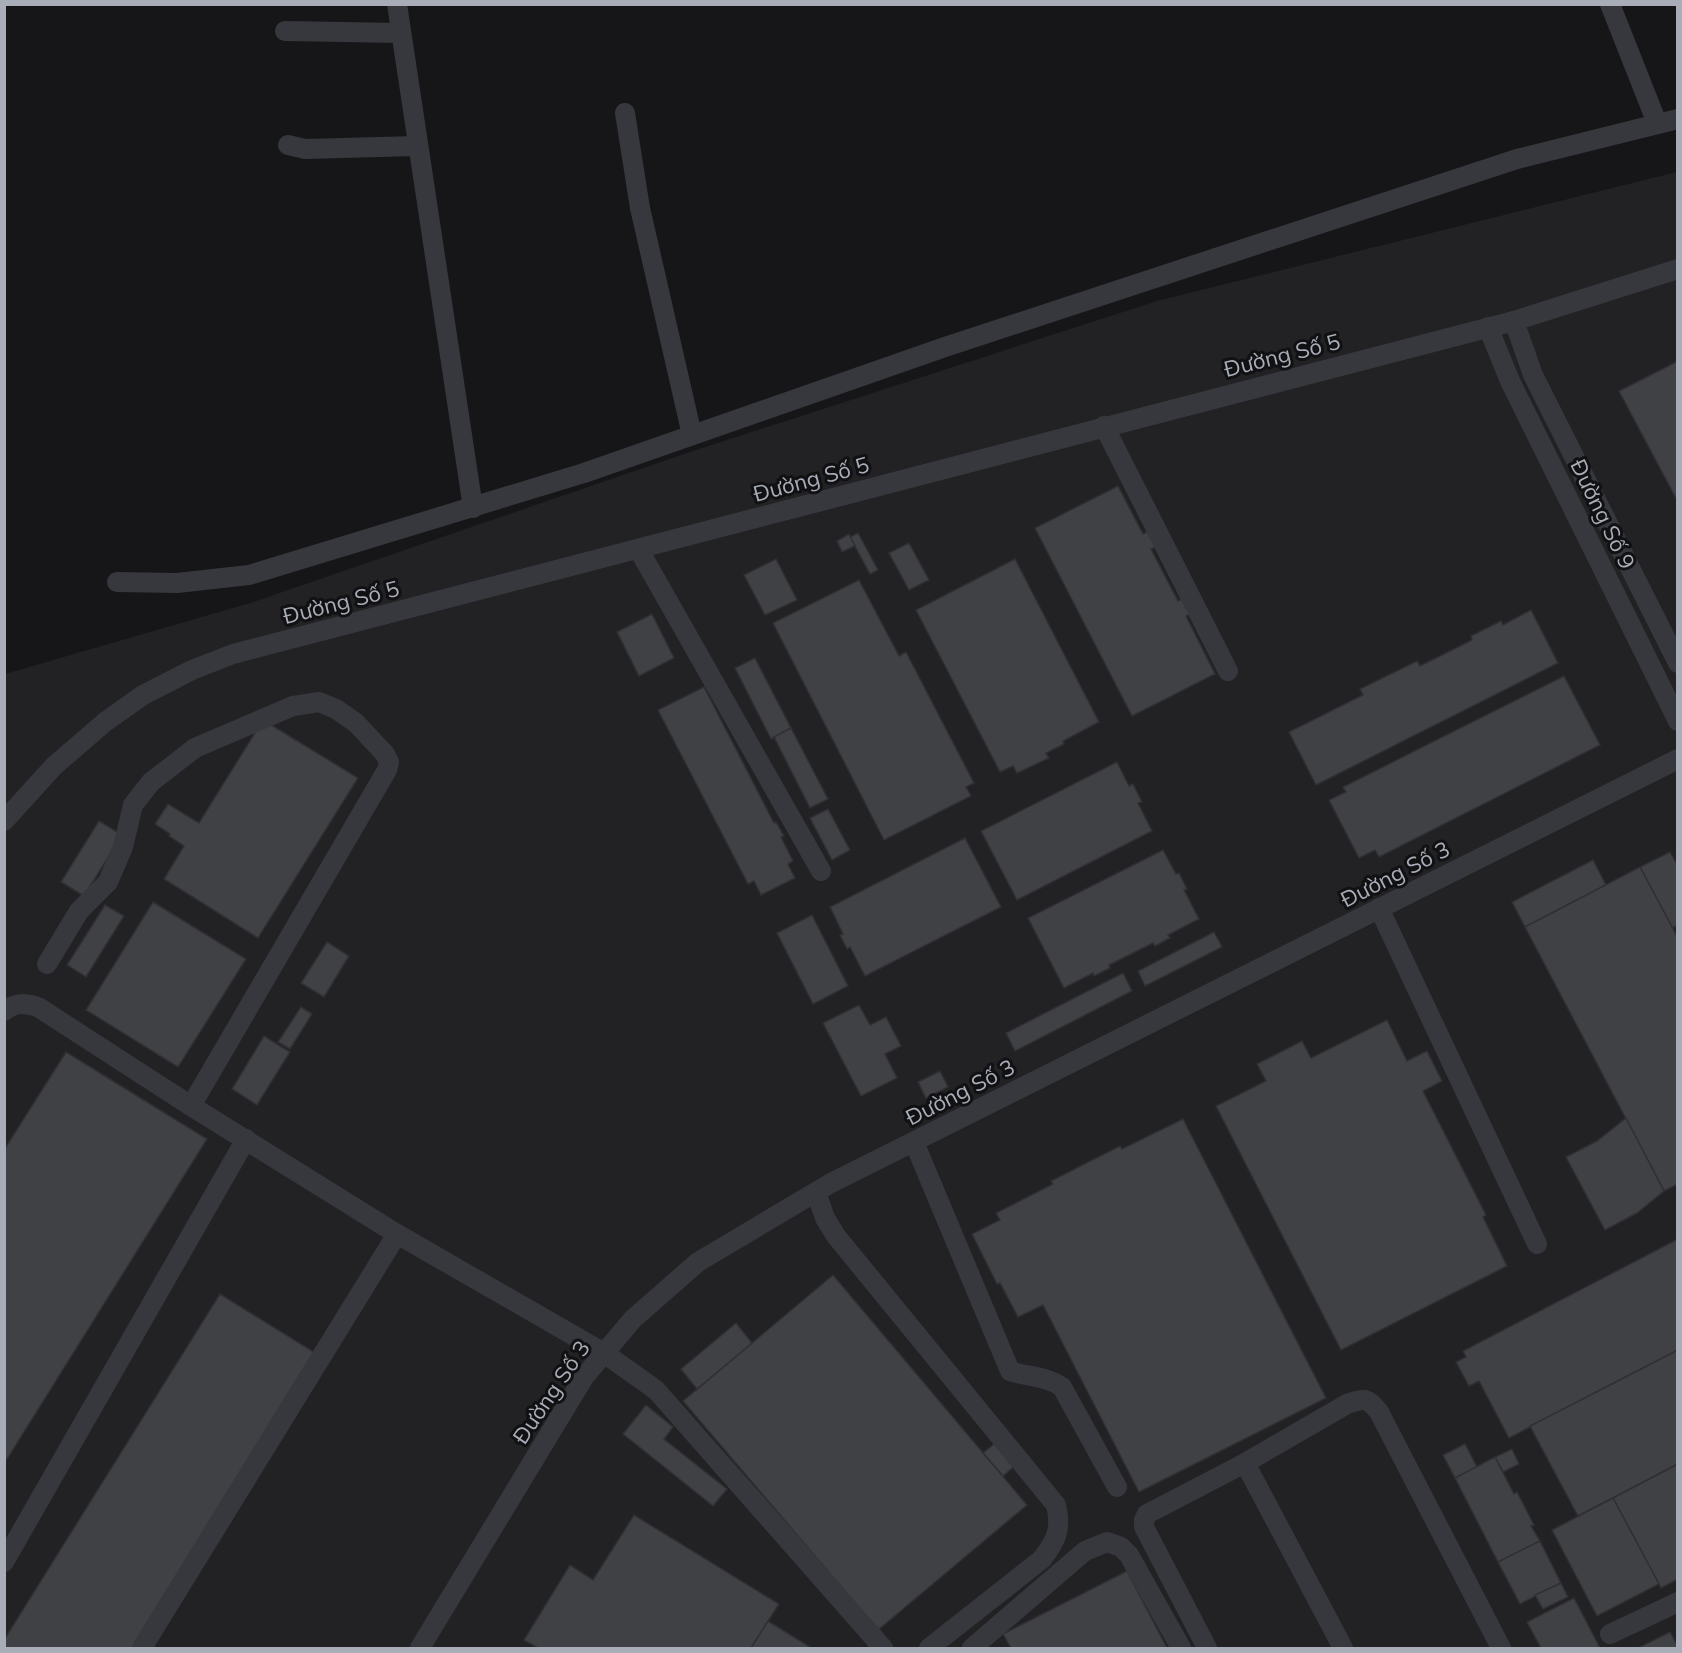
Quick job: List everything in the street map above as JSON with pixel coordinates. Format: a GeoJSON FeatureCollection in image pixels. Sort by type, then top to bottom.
{"type":"FeatureCollection","features":[{"type":"Feature","properties":{"kind":"street"},"geometry":{"type":"LineString","coordinates":[[397,4],[473,508]]}},
{"type":"Feature","properties":{"kind":"street"},"geometry":{"type":"LineString","coordinates":[[1610,4],[1657,123]]}},
{"type":"Feature","properties":{"kind":"street"},"geometry":{"type":"LineString","coordinates":[[285,31],[400,33]]}},
{"type":"Feature","properties":{"kind":"street"},"geometry":{"type":"LineString","coordinates":[[626,113],[647,242],[692,435]]}},
{"type":"Feature","properties":{"kind":"street"},"geometry":{"type":"LineString","coordinates":[[117,582],[177,583],[249,575],[584,473],[956,343],[1506,163],[1677,118]]}},
{"type":"Feature","properties":{"kind":"street"},"geometry":{"type":"LineString","coordinates":[[288,144],[305,149],[417,146]]}},
{"type":"Feature","properties":{"kind":"street","name":"Đường Số 5"},"geometry":{"type":"LineString","coordinates":[[4,821],[54,766],[105,722],[143,695],[192,670],[234,654],[1514,321],[1677,269]]}},
{"type":"Feature","properties":{"kind":"street","name":"Đường Số 9"},"geometry":{"type":"LineString","coordinates":[[1514,321],[1533,375],[1677,663]]}},
{"type":"Feature","properties":{"kind":"street","name":"Đường Số 9"},"geometry":{"type":"LineString","coordinates":[[1488,327],[1510,381],[1677,721]]}},
{"type":"Feature","properties":{"kind":"street"},"geometry":{"type":"LineString","coordinates":[[1104,426],[1228,671]]}},
{"type":"Feature","properties":{"kind":"street"},"geometry":{"type":"LineString","coordinates":[[639,550],[821,871]]}},
{"type":"Feature","properties":{"kind":"street"},"geometry":{"type":"LineString","coordinates":[[47,964],[79,911],[108,882],[123,847],[133,806],[151,782],[195,748],[293,706],[319,702],[336,709],[356,723],[385,754],[389,762],[387,770],[191,1106]]}},
{"type":"Feature","properties":{"kind":"street","name":"Đường Số 3"},"geometry":{"type":"LineString","coordinates":[[420,1648],[584,1377],[633,1319],[698,1262],[816,1192],[1677,759]]}},
{"type":"Feature","properties":{"kind":"street"},"geometry":{"type":"LineString","coordinates":[[1379,908],[1537,1244]]}},
{"type":"Feature","properties":{"kind":"street"},"geometry":{"type":"LineString","coordinates":[[4,1011],[14,1005],[25,1003],[38,1006],[191,1106],[397,1234],[604,1353],[656,1390],[883,1648]]}},
{"type":"Feature","properties":{"kind":"street"},"geometry":{"type":"LineString","coordinates":[[4,1562],[246,1139]]}},
{"type":"Feature","properties":{"kind":"street"},"geometry":{"type":"LineString","coordinates":[[914,1142],[1010,1371],[1024,1376],[1052,1380],[1062,1387],[1117,1486]]}},
{"type":"Feature","properties":{"kind":"street"},"geometry":{"type":"LineString","coordinates":[[816,1192],[825,1218],[836,1236],[1056,1505],[1060,1520],[1052,1547],[1042,1559],[929,1648]]}},
{"type":"Feature","properties":{"kind":"street"},"geometry":{"type":"LineString","coordinates":[[142,1648],[397,1234]]}},
{"type":"Feature","properties":{"kind":"street"},"geometry":{"type":"LineString","coordinates":[[1207,1648],[1144,1527],[1144,1520],[1148,1514],[1245,1463],[1347,1404],[1362,1399],[1371,1403],[1379,1412],[1501,1648]]}},
{"type":"Feature","properties":{"kind":"street"},"geometry":{"type":"LineString","coordinates":[[1245,1463],[1343,1648]]}},
{"type":"Feature","properties":{"kind":"street"},"geometry":{"type":"LineString","coordinates":[[972,1648],[1085,1551],[1107,1542],[1121,1547],[1129,1555],[1181,1648]]}},
{"type":"Feature","properties":{"kind":"street"},"geometry":{"type":"LineString","coordinates":[[1610,1634],[1677,1602]]}},
{"type":"Feature","properties":{"kind":"shaded area"},"geometry":{"type":"Polygon","coordinates":[[[1677,172],[1677,1648],[5,1648],[5,674],[250,603],[690,452],[1157,301],[1677,172]]]}},
{"type":"Feature","properties":{"kind":"building"},"geometry":{"type":"Polygon","coordinates":[[[1678,361],[1678,502],[1619,391],[1678,361]]]}},
{"type":"Feature","properties":{"kind":"building"},"geometry":{"type":"Polygon","coordinates":[[[1118,486],[1143,534],[1149,531],[1157,546],[1151,549],[1178,601],[1184,598],[1192,613],[1186,616],[1215,674],[1132,716],[1035,528],[1118,486]]]}},
{"type":"Feature","properties":{"kind":"building"},"geometry":{"type":"Polygon","coordinates":[[[858,533],[878,570],[870,574],[850,537],[858,533]]]}},
{"type":"Feature","properties":{"kind":"building"},"geometry":{"type":"Polygon","coordinates":[[[849,534],[855,546],[842,552],[837,541],[849,534]]]}},
{"type":"Feature","properties":{"kind":"building"},"geometry":{"type":"Polygon","coordinates":[[[909,543],[929,580],[909,590],[889,553],[909,543]]]}},
{"type":"Feature","properties":{"kind":"building"},"geometry":{"type":"Polygon","coordinates":[[[776,559],[797,600],[765,615],[744,575],[776,559]]]}},
{"type":"Feature","properties":{"kind":"building"},"geometry":{"type":"Polygon","coordinates":[[[1015,559],[1099,722],[1046,753],[1049,758],[1017,773],[1013,766],[1000,772],[916,610],[1015,559]]]}},
{"type":"Feature","properties":{"kind":"building"},"geometry":{"type":"Polygon","coordinates":[[[859,580],[899,656],[906,652],[974,783],[966,787],[971,796],[884,840],[773,623],[859,580]]]}},
{"type":"Feature","properties":{"kind":"building"},"geometry":{"type":"Polygon","coordinates":[[[1531,610],[1558,663],[1316,785],[1289,732],[1363,695],[1360,689],[1417,661],[1420,666],[1472,640],[1471,636],[1501,621],[1503,625],[1531,610]]]}},
{"type":"Feature","properties":{"kind":"building"},"geometry":{"type":"Polygon","coordinates":[[[652,614],[674,658],[639,676],[617,632],[652,614]]]}},
{"type":"Feature","properties":{"kind":"building"},"geometry":{"type":"Polygon","coordinates":[[[755,658],[791,728],[771,739],[735,668],[755,658]]]}},
{"type":"Feature","properties":{"kind":"building"},"geometry":{"type":"Polygon","coordinates":[[[1564,676],[1600,745],[1379,857],[1375,850],[1359,858],[1329,800],[1346,792],[1343,787],[1564,676]]]}},
{"type":"Feature","properties":{"kind":"building"},"geometry":{"type":"Polygon","coordinates":[[[704,687],[774,823],[776,822],[784,836],[781,837],[793,861],[788,864],[795,878],[761,895],[754,881],[748,884],[658,710],[704,687]]]}},
{"type":"Feature","properties":{"kind":"building"},"geometry":{"type":"Polygon","coordinates":[[[263,720],[358,778],[258,938],[164,879],[184,846],[155,824],[168,804],[199,823],[263,720]]]}},
{"type":"Feature","properties":{"kind":"building"},"geometry":{"type":"Polygon","coordinates":[[[791,728],[828,799],[810,808],[774,737],[791,728]]]}},
{"type":"Feature","properties":{"kind":"building"},"geometry":{"type":"Polygon","coordinates":[[[1117,762],[1129,786],[1133,784],[1142,802],[1138,803],[1152,831],[1017,900],[981,831],[1117,762]]]}},
{"type":"Feature","properties":{"kind":"building"},"geometry":{"type":"Polygon","coordinates":[[[828,809],[850,850],[832,860],[810,818],[828,809]]]}},
{"type":"Feature","properties":{"kind":"building"},"geometry":{"type":"Polygon","coordinates":[[[99,821],[122,835],[84,896],[61,882],[99,821]]]}},
{"type":"Feature","properties":{"kind":"building"},"geometry":{"type":"Polygon","coordinates":[[[965,838],[1001,907],[865,976],[850,947],[847,949],[840,935],[843,934],[830,907],[965,838]]]}},
{"type":"Feature","properties":{"kind":"building"},"geometry":{"type":"Polygon","coordinates":[[[1163,850],[1176,874],[1179,873],[1187,889],[1184,890],[1199,919],[1168,935],[1170,938],[1155,946],[1153,943],[1109,965],[1110,968],[1094,976],[1093,973],[1064,988],[1028,918],[1163,850]]]}},
{"type":"Feature","properties":{"kind":"building"},"geometry":{"type":"Polygon","coordinates":[[[1670,852],[1678,866],[1678,925],[1672,928],[1640,867],[1670,852]]]}},
{"type":"Feature","properties":{"kind":"building"},"geometry":{"type":"Polygon","coordinates":[[[1593,860],[1606,885],[1525,927],[1512,902],[1593,860]]]}},
{"type":"Feature","properties":{"kind":"building"},"geometry":{"type":"Polygon","coordinates":[[[1640,867],[1678,938],[1678,1184],[1664,1191],[1525,927],[1640,867]]]}},
{"type":"Feature","properties":{"kind":"building"},"geometry":{"type":"Polygon","coordinates":[[[153,902],[246,959],[178,1067],[86,1010],[153,902]]]}},
{"type":"Feature","properties":{"kind":"building"},"geometry":{"type":"Polygon","coordinates":[[[105,905],[124,916],[86,977],[67,965],[105,905]]]}},
{"type":"Feature","properties":{"kind":"building"},"geometry":{"type":"Polygon","coordinates":[[[812,915],[848,986],[813,1004],[777,933],[812,915]]]}},
{"type":"Feature","properties":{"kind":"building"},"geometry":{"type":"Polygon","coordinates":[[[1214,932],[1222,947],[1145,986],[1138,971],[1214,932]]]}},
{"type":"Feature","properties":{"kind":"building"},"geometry":{"type":"Polygon","coordinates":[[[327,942],[349,956],[324,997],[301,983],[327,942]]]}},
{"type":"Feature","properties":{"kind":"building"},"geometry":{"type":"Polygon","coordinates":[[[1123,973],[1132,991],[1015,1051],[1006,1033],[1123,973]]]}},
{"type":"Feature","properties":{"kind":"building"},"geometry":{"type":"Polygon","coordinates":[[[859,1005],[870,1025],[886,1017],[901,1046],[885,1054],[897,1078],[861,1096],[823,1023],[859,1005]]]}},
{"type":"Feature","properties":{"kind":"building"},"geometry":{"type":"Polygon","coordinates":[[[301,1007],[312,1014],[290,1049],[278,1042],[301,1007]]]}},
{"type":"Feature","properties":{"kind":"building"},"geometry":{"type":"Polygon","coordinates":[[[1387,1020],[1407,1061],[1427,1051],[1442,1081],[1423,1091],[1486,1215],[1483,1217],[1507,1266],[1341,1350],[1216,1106],[1266,1081],[1257,1064],[1302,1041],[1311,1058],[1387,1020]]]}},
{"type":"Feature","properties":{"kind":"building"},"geometry":{"type":"Polygon","coordinates":[[[264,1036],[290,1052],[257,1105],[232,1089],[264,1036]]]}},
{"type":"Feature","properties":{"kind":"building"},"geometry":{"type":"Polygon","coordinates":[[[66,1052],[207,1139],[4,1464],[4,1150],[66,1052]]]}},
{"type":"Feature","properties":{"kind":"building"},"geometry":{"type":"Polygon","coordinates":[[[940,1071],[948,1087],[926,1098],[918,1082],[940,1071]]]}},
{"type":"Feature","properties":{"kind":"building"},"geometry":{"type":"Polygon","coordinates":[[[1626,1118],[1664,1191],[1637,1213],[1605,1230],[1566,1157],[1597,1141],[1626,1118]]]}},
{"type":"Feature","properties":{"kind":"building"},"geometry":{"type":"Polygon","coordinates":[[[1183,1119],[1326,1398],[1139,1492],[1043,1305],[1018,1317],[1000,1283],[997,1284],[972,1234],[1000,1220],[996,1213],[1053,1184],[1051,1181],[1120,1146],[1122,1149],[1183,1119]]]}},
{"type":"Feature","properties":{"kind":"building"},"geometry":{"type":"Polygon","coordinates":[[[1678,1239],[1678,1350],[1509,1438],[1479,1381],[1469,1386],[1456,1362],[1466,1357],[1463,1351],[1678,1239]]]}},
{"type":"Feature","properties":{"kind":"building"},"geometry":{"type":"Polygon","coordinates":[[[833,1275],[1027,1505],[878,1630],[683,1401],[833,1275]]]}},
{"type":"Feature","properties":{"kind":"building"},"geometry":{"type":"Polygon","coordinates":[[[220,1294],[317,1354],[133,1648],[4,1648],[4,1640],[220,1294]]]}},
{"type":"Feature","properties":{"kind":"building"},"geometry":{"type":"Polygon","coordinates":[[[736,1323],[752,1343],[697,1389],[681,1369],[736,1323]]]}},
{"type":"Feature","properties":{"kind":"building"},"geometry":{"type":"Polygon","coordinates":[[[1678,1350],[1678,1464],[1578,1516],[1530,1426],[1678,1350]]]}},
{"type":"Feature","properties":{"kind":"building"},"geometry":{"type":"Polygon","coordinates":[[[646,1405],[673,1427],[664,1439],[727,1489],[713,1506],[623,1434],[646,1405]]]}},
{"type":"Feature","properties":{"kind":"building"},"geometry":{"type":"Polygon","coordinates":[[[999,1440],[1018,1463],[1003,1476],[983,1453],[999,1440]]]}},
{"type":"Feature","properties":{"kind":"building"},"geometry":{"type":"Polygon","coordinates":[[[1465,1444],[1477,1467],[1455,1478],[1443,1455],[1465,1444]]]}},
{"type":"Feature","properties":{"kind":"building"},"geometry":{"type":"Polygon","coordinates":[[[1512,1449],[1519,1464],[1503,1472],[1495,1457],[1512,1449]]]}},
{"type":"Feature","properties":{"kind":"building"},"geometry":{"type":"Polygon","coordinates":[[[1495,1457],[1514,1494],[1517,1492],[1540,1541],[1498,1562],[1455,1478],[1495,1457]]]}},
{"type":"Feature","properties":{"kind":"building"},"geometry":{"type":"Polygon","coordinates":[[[1678,1464],[1678,1579],[1661,1588],[1613,1498],[1678,1464]]]}},
{"type":"Feature","properties":{"kind":"building"},"geometry":{"type":"Polygon","coordinates":[[[1613,1498],[1659,1584],[1597,1616],[1552,1530],[1613,1498]]]}},
{"type":"Feature","properties":{"kind":"building"},"geometry":{"type":"Polygon","coordinates":[[[634,1515],[779,1604],[751,1648],[538,1648],[524,1640],[570,1565],[593,1580],[634,1515]]]}},
{"type":"Feature","properties":{"kind":"building"},"geometry":{"type":"Polygon","coordinates":[[[1540,1541],[1561,1583],[1520,1604],[1498,1562],[1540,1541]]]}},
{"type":"Feature","properties":{"kind":"building"},"geometry":{"type":"Polygon","coordinates":[[[1127,1571],[1167,1648],[1011,1648],[1003,1634],[1127,1571]]]}},
{"type":"Feature","properties":{"kind":"building"},"geometry":{"type":"Polygon","coordinates":[[[1561,1583],[1568,1597],[1543,1609],[1535,1595],[1561,1583]]]}},
{"type":"Feature","properties":{"kind":"building"},"geometry":{"type":"Polygon","coordinates":[[[1574,1598],[1600,1648],[1541,1648],[1527,1622],[1574,1598]]]}},
{"type":"Feature","properties":{"kind":"building"},"geometry":{"type":"Polygon","coordinates":[[[768,1621],[810,1647],[751,1648],[768,1621]]]}},
{"type":"Feature","properties":{"kind":"building"},"geometry":{"type":"Polygon","coordinates":[[[1670,1632],[1678,1647],[1638,1648],[1670,1632]]]}}]}
